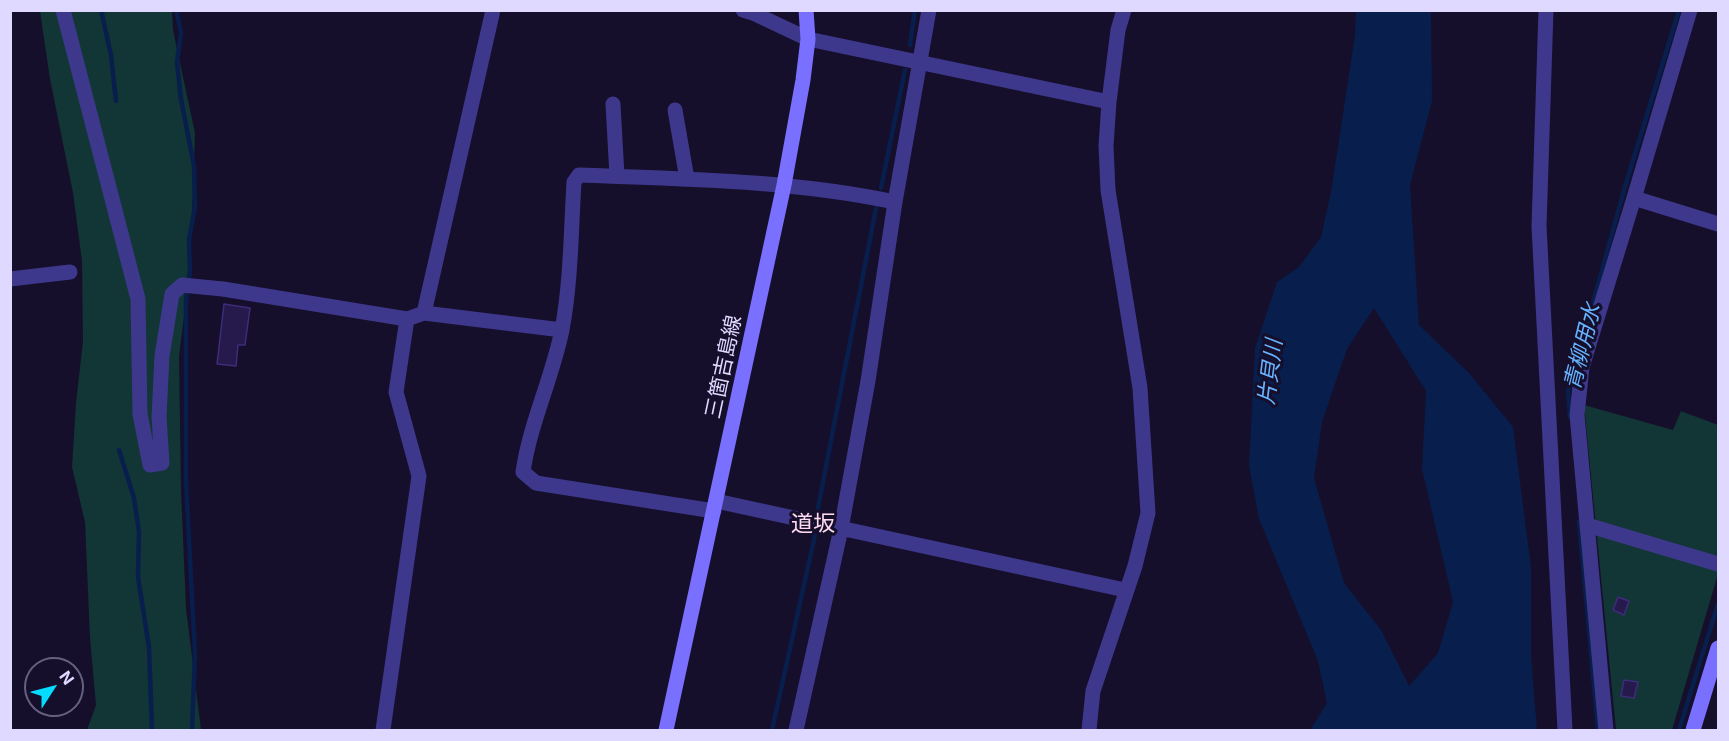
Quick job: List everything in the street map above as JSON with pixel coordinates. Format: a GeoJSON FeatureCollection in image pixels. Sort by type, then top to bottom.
{"type":"FeatureCollection","features":[{"type":"Feature","properties":{"kind":"main road","name":"三箇吉島線"},"geometry":{"type":"LineString","coordinates":[[666,730],[784,185],[803,80],[808,39],[806,10]]}},
{"type":"Feature","properties":{"kind":"main road"},"geometry":{"type":"LineString","coordinates":[[1693,730],[1719,648]]}},
{"type":"Feature","properties":{"kind":"street"},"geometry":{"type":"LineString","coordinates":[[63,10],[138,299],[140,414],[150,465],[162,463],[159,417],[162,356],[172,294],[182,285],[223,289],[407,319],[423,313],[562,330]]}},
{"type":"Feature","properties":{"kind":"street"},"geometry":{"type":"LineString","coordinates":[[423,313],[493,10]]}},
{"type":"Feature","properties":{"kind":"street"},"geometry":{"type":"LineString","coordinates":[[743,10],[808,39],[1108,102]]}},
{"type":"Feature","properties":{"kind":"street"},"geometry":{"type":"LineString","coordinates":[[796,730],[833,527],[868,381],[895,202],[929,10]]}},
{"type":"Feature","properties":{"kind":"street"},"geometry":{"type":"LineString","coordinates":[[1089,730],[1093,691],[1125,590],[1135,566],[1148,513],[1140,388],[1108,190],[1106,146],[1108,102],[1118,30],[1124,10]]}},
{"type":"Feature","properties":{"kind":"street"},"geometry":{"type":"LineString","coordinates":[[1546,10],[1539,226],[1565,730]]}},
{"type":"Feature","properties":{"kind":"street"},"geometry":{"type":"LineString","coordinates":[[1606,730],[1577,415],[1582,367],[1690,10]]}},
{"type":"Feature","properties":{"kind":"street"},"geometry":{"type":"LineString","coordinates":[[613,104],[617,176]]}},
{"type":"Feature","properties":{"kind":"street"},"geometry":{"type":"LineString","coordinates":[[675,110],[687,179]]}},
{"type":"Feature","properties":{"kind":"street"},"geometry":{"type":"LineString","coordinates":[[895,202],[843,191],[784,185],[579,175],[574,182],[562,330],[547,387],[527,443],[523,472],[536,483],[715,506],[806,521],[1125,590]]}},
{"type":"Feature","properties":{"kind":"street"},"geometry":{"type":"LineString","coordinates":[[1634,198],[1719,224]]}},
{"type":"Feature","properties":{"kind":"street"},"geometry":{"type":"LineString","coordinates":[[10,279],[70,272]]}},
{"type":"Feature","properties":{"kind":"street"},"geometry":{"type":"LineString","coordinates":[[383,730],[419,476],[396,392],[407,319]]}},
{"type":"Feature","properties":{"kind":"street"},"geometry":{"type":"LineString","coordinates":[[1587,525],[1719,564]]}},
{"type":"Feature","properties":{"kind":"green space"},"geometry":{"type":"Polygon","coordinates":[[[40,11],[172,11],[173,30],[195,133],[190,270],[179,356],[186,608],[201,730],[87,730],[96,705],[90,638],[85,522],[72,467],[83,341],[82,261],[73,193],[50,79],[40,11]]]}},
{"type":"Feature","properties":{"kind":"green space"},"geometry":{"type":"Polygon","coordinates":[[[1584,405],[1673,430],[1681,411],[1718,425],[1718,574],[1672,730],[1616,730],[1584,405]]]}},
{"type":"Feature","properties":{"kind":"water","name":"片貝川"},"geometry":{"type":"Polygon","coordinates":[[[1356,11],[1431,11],[1432,101],[1410,185],[1419,325],[1469,373],[1513,427],[1531,567],[1531,656],[1537,730],[1310,730],[1327,703],[1318,661],[1259,519],[1249,466],[1255,348],[1277,282],[1299,267],[1321,237],[1331,192],[1355,35],[1356,11]],[[1374,308],[1347,349],[1322,422],[1314,478],[1344,583],[1381,630],[1409,686],[1438,653],[1453,602],[1422,469],[1426,391],[1374,308]]]}},
{"type":"Feature","properties":{"kind":"building"},"geometry":{"type":"Polygon","coordinates":[[[224,304],[250,308],[245,345],[238,345],[236,366],[217,364],[224,304]]]}},
{"type":"Feature","properties":{"kind":"building"},"geometry":{"type":"Polygon","coordinates":[[[1618,597],[1629,601],[1624,615],[1613,610],[1618,597]]]}},
{"type":"Feature","properties":{"kind":"building"},"geometry":{"type":"Polygon","coordinates":[[[1624,680],[1638,682],[1634,698],[1621,696],[1624,680]]]}},
{"type":"Feature","properties":{"kind":"waterway"},"geometry":{"type":"LineString","coordinates":[[101,10],[111,55],[116,101]]}},
{"type":"Feature","properties":{"kind":"waterway"},"geometry":{"type":"LineString","coordinates":[[176,10],[181,32],[177,62],[181,99],[194,166],[195,207],[189,240],[190,270],[186,300],[186,483],[195,654],[192,730]]}},
{"type":"Feature","properties":{"kind":"waterway"},"geometry":{"type":"LineString","coordinates":[[910,45],[915,10]]}},
{"type":"Feature","properties":{"kind":"waterway","name":"青柳用水"},"geometry":{"type":"LineString","coordinates":[[1580,350],[1624,190],[1679,10]]}},
{"type":"Feature","properties":{"kind":"waterway"},"geometry":{"type":"LineString","coordinates":[[881,188],[905,70]]}},
{"type":"Feature","properties":{"kind":"waterway"},"geometry":{"type":"LineString","coordinates":[[817,513],[876,208]]}},
{"type":"Feature","properties":{"kind":"waterway","name":"青柳用水"},"geometry":{"type":"LineString","coordinates":[[1570,417],[1568,391],[1576,364]]}},
{"type":"Feature","properties":{"kind":"waterway"},"geometry":{"type":"LineString","coordinates":[[119,450],[134,498],[139,532],[138,577],[149,647],[152,730]]}},
{"type":"Feature","properties":{"kind":"waterway","name":"青柳用水"},"geometry":{"type":"LineString","coordinates":[[1579,521],[1598,730]]}},
{"type":"Feature","properties":{"kind":"waterway"},"geometry":{"type":"LineString","coordinates":[[772,730],[815,535]]}},
{"type":"Feature","properties":{"kind":"waterway"},"geometry":{"type":"LineString","coordinates":[[1679,730],[1718,604]]}},
{"type":"Feature","properties":{"kind":"district","name":"道坂"},"geometry":{"type":"Point","coordinates":[813,524]}}]}
